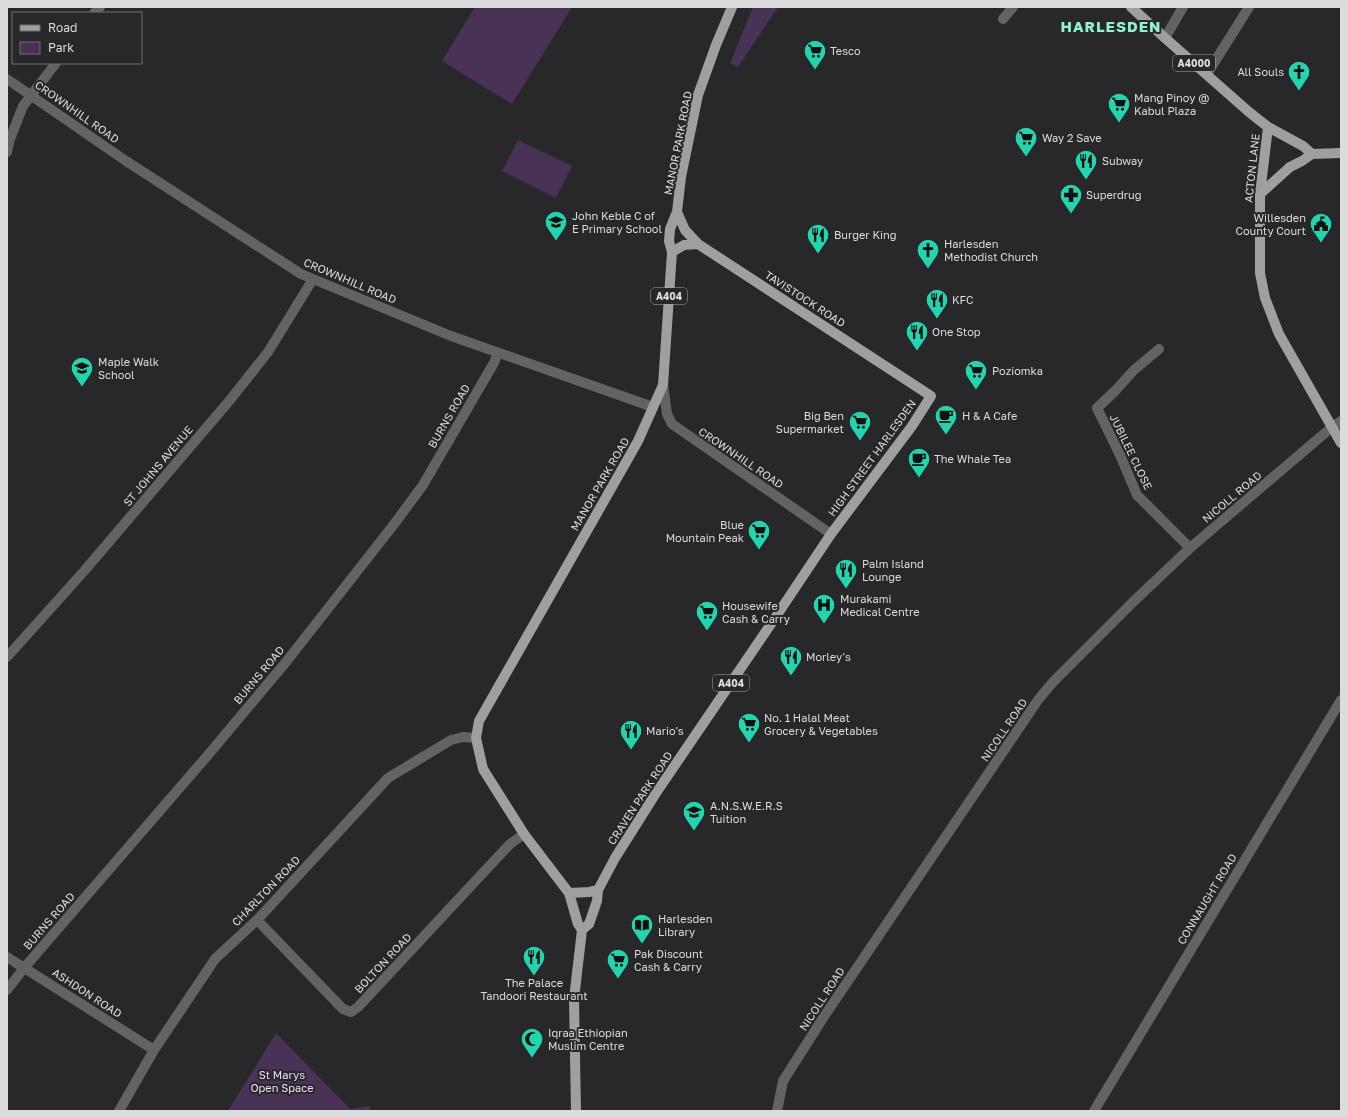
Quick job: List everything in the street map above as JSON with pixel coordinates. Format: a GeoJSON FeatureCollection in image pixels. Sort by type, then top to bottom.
{"type":"FeatureCollection","features":[{"type":"Feature","properties":{"kind":"main road","name":"MANOR PARK ROAD"},"geometry":{"type":"LineString","coordinates":[[582,930],[578,924],[569,893],[524,834],[483,769],[476,738],[479,722],[638,441],[663,385],[672,252],[669,241],[670,229],[677,212],[681,177],[698,95],[732,7]]}},
{"type":"Feature","properties":{"kind":"main road","name":"ACTON LANE"},"geometry":{"type":"LineString","coordinates":[[1131,7],[1268,127],[1260,194],[1260,273],[1265,298],[1279,334],[1341,443]]}},
{"type":"Feature","properties":{"kind":"main road","name":"A4000"},"geometry":{"type":"LineString","coordinates":[[1268,127],[1303,146],[1312,154]]}},
{"type":"Feature","properties":{"kind":"main road"},"geometry":{"type":"LineString","coordinates":[[1260,194],[1290,167],[1312,154],[1341,153]]}},
{"type":"Feature","properties":{"kind":"main road","name":"TAVISTOCK ROAD"},"geometry":{"type":"LineString","coordinates":[[677,212],[684,230],[698,244],[931,396]]}},
{"type":"Feature","properties":{"kind":"main road"},"geometry":{"type":"LineString","coordinates":[[672,252],[684,245],[698,244]]}},
{"type":"Feature","properties":{"kind":"main road","name":"HIGH STREET HARLESDEN"},"geometry":{"type":"LineString","coordinates":[[831,534],[912,426],[931,396]]}},
{"type":"Feature","properties":{"kind":"main road","name":"CRAVEN PARK ROAD"},"geometry":{"type":"LineString","coordinates":[[576,1111],[574,998],[582,930],[589,924],[597,901],[598,890],[615,858],[656,793],[831,534]]}},
{"type":"Feature","properties":{"kind":"main road"},"geometry":{"type":"LineString","coordinates":[[569,893],[598,890]]}},
{"type":"Feature","properties":{"kind":"street"},"geometry":{"type":"LineString","coordinates":[[1003,19],[1012,7]]}},
{"type":"Feature","properties":{"kind":"street"},"geometry":{"type":"LineString","coordinates":[[1165,38],[1183,7]]}},
{"type":"Feature","properties":{"kind":"street"},"geometry":{"type":"LineString","coordinates":[[1207,74],[1249,7]]}},
{"type":"Feature","properties":{"kind":"street"},"geometry":{"type":"LineString","coordinates":[[7,152],[10,139],[23,106],[55,64]]}},
{"type":"Feature","properties":{"kind":"street","name":"CROWNHILL ROAD"},"geometry":{"type":"LineString","coordinates":[[7,79],[126,161],[301,274],[451,336],[653,407]]}},
{"type":"Feature","properties":{"kind":"street","name":"ST JOHNS AVENUE"},"geometry":{"type":"LineString","coordinates":[[7,657],[85,570],[230,400],[268,352],[313,278]]}},
{"type":"Feature","properties":{"kind":"street","name":"JUBILEE CLOSE"},"geometry":{"type":"LineString","coordinates":[[1159,349],[1134,370],[1097,408],[1120,455],[1137,495],[1190,548]]}},
{"type":"Feature","properties":{"kind":"street","name":"BURNS ROAD"},"geometry":{"type":"LineString","coordinates":[[7,990],[24,968],[203,761],[281,667],[395,523],[423,485],[495,361],[497,352]]}},
{"type":"Feature","properties":{"kind":"street","name":"CROWNHILL ROAD"},"geometry":{"type":"LineString","coordinates":[[663,385],[667,414],[672,424],[831,534]]}},
{"type":"Feature","properties":{"kind":"street","name":"NICOLL ROAD"},"geometry":{"type":"LineString","coordinates":[[776,1111],[783,1082],[820,1024],[1038,700],[1053,682],[1122,612],[1190,548],[1332,427],[1341,421]]}},
{"type":"Feature","properties":{"kind":"street","name":"CONNAUGHT ROAD"},"geometry":{"type":"LineString","coordinates":[[1094,1111],[1341,700]]}},
{"type":"Feature","properties":{"kind":"street","name":"CHARLTON ROAD"},"geometry":{"type":"LineString","coordinates":[[119,1111],[154,1050],[215,959],[257,920],[388,778],[451,740],[463,737],[476,738]]}},
{"type":"Feature","properties":{"kind":"street","name":"BOLTON ROAD"},"geometry":{"type":"LineString","coordinates":[[257,920],[343,1009],[351,1012],[358,1008],[510,844],[524,834]]}},
{"type":"Feature","properties":{"kind":"street","name":"ASHDON ROAD"},"geometry":{"type":"LineString","coordinates":[[7,957],[154,1050]]}},
{"type":"Feature","properties":{"kind":"green space"},"geometry":{"type":"Polygon","coordinates":[[[475,7],[572,7],[512,104],[442,61],[475,7]]]}},
{"type":"Feature","properties":{"kind":"green space"},"geometry":{"type":"Polygon","coordinates":[[[753,7],[778,7],[738,67],[730,63],[753,7]]]}},
{"type":"Feature","properties":{"kind":"green space"},"geometry":{"type":"Polygon","coordinates":[[[518,140],[572,166],[556,198],[502,171],[518,140]]]}},
{"type":"Feature","properties":{"kind":"green space","name":"St Marys Open Space"},"geometry":{"type":"Polygon","coordinates":[[[276,1033],[350,1109],[370,1106],[370,1111],[228,1111],[276,1033]]]}},
{"type":"Feature","properties":{"kind":"place","name":"Tesco"},"geometry":{"type":"Point","coordinates":[815,70]}},
{"type":"Feature","properties":{"kind":"place","name":"All Souls"},"geometry":{"type":"Point","coordinates":[1299,92]}},
{"type":"Feature","properties":{"kind":"place","name":"Mang Pinoy @ Kabul Plaza"},"geometry":{"type":"Point","coordinates":[1119,124]}},
{"type":"Feature","properties":{"kind":"place","name":"Way 2 Save"},"geometry":{"type":"Point","coordinates":[1026,158]}},
{"type":"Feature","properties":{"kind":"place","name":"Subway"},"geometry":{"type":"Point","coordinates":[1086,180]}},
{"type":"Feature","properties":{"kind":"place","name":"Superdrug"},"geometry":{"type":"Point","coordinates":[1071,214]}},
{"type":"Feature","properties":{"kind":"place","name":"John Keble C of E Primary School"},"geometry":{"type":"Point","coordinates":[556,242]}},
{"type":"Feature","properties":{"kind":"place","name":"Willesden County Court"},"geometry":{"type":"Point","coordinates":[1321,244]}},
{"type":"Feature","properties":{"kind":"place","name":"Burger King"},"geometry":{"type":"Point","coordinates":[818,254]}},
{"type":"Feature","properties":{"kind":"place","name":"Harlesden Methodist Church"},"geometry":{"type":"Point","coordinates":[928,270]}},
{"type":"Feature","properties":{"kind":"place","name":"KFC"},"geometry":{"type":"Point","coordinates":[937,320]}},
{"type":"Feature","properties":{"kind":"place","name":"One Stop"},"geometry":{"type":"Point","coordinates":[917,352]}},
{"type":"Feature","properties":{"kind":"place","name":"Maple Walk School"},"geometry":{"type":"Point","coordinates":[82,388]}},
{"type":"Feature","properties":{"kind":"place","name":"Poziomka"},"geometry":{"type":"Point","coordinates":[976,390]}},
{"type":"Feature","properties":{"kind":"place","name":"H & A Cafe"},"geometry":{"type":"Point","coordinates":[946,436]}},
{"type":"Feature","properties":{"kind":"place","name":"Big Ben Supermarket"},"geometry":{"type":"Point","coordinates":[860,442]}},
{"type":"Feature","properties":{"kind":"place","name":"The Whale Tea"},"geometry":{"type":"Point","coordinates":[919,478]}},
{"type":"Feature","properties":{"kind":"place","name":"Blue Mountain Peak"},"geometry":{"type":"Point","coordinates":[759,550]}},
{"type":"Feature","properties":{"kind":"place","name":"Palm Island Lounge"},"geometry":{"type":"Point","coordinates":[846,590]}},
{"type":"Feature","properties":{"kind":"place","name":"Murakami Medical Centre"},"geometry":{"type":"Point","coordinates":[824,624]}},
{"type":"Feature","properties":{"kind":"place","name":"Housewife Cash & Carry"},"geometry":{"type":"Point","coordinates":[707,632]}},
{"type":"Feature","properties":{"kind":"place","name":"Morley's"},"geometry":{"type":"Point","coordinates":[791,676]}},
{"type":"Feature","properties":{"kind":"place","name":"No. 1 Halal Meat Grocery & Vegetables"},"geometry":{"type":"Point","coordinates":[749,744]}},
{"type":"Feature","properties":{"kind":"place","name":"Mario's"},"geometry":{"type":"Point","coordinates":[631,750]}},
{"type":"Feature","properties":{"kind":"place","name":"A.N.S.W.E.R.S Tuition"},"geometry":{"type":"Point","coordinates":[694,832]}},
{"type":"Feature","properties":{"kind":"place","name":"Harlesden Library"},"geometry":{"type":"Point","coordinates":[642,944]}},
{"type":"Feature","properties":{"kind":"place","name":"The Palace Tandoori Restaurant"},"geometry":{"type":"Point","coordinates":[534,976]}},
{"type":"Feature","properties":{"kind":"place","name":"Pak Discount Cash & Carry"},"geometry":{"type":"Point","coordinates":[618,980]}},
{"type":"Feature","properties":{"kind":"place","name":"Iqraa Ethiopian Muslim Centre"},"geometry":{"type":"Point","coordinates":[532,1058]}},
{"type":"Feature","properties":{"kind":"district","name":"HARLESDEN"},"geometry":{"type":"Point","coordinates":[1111,27]}}]}
